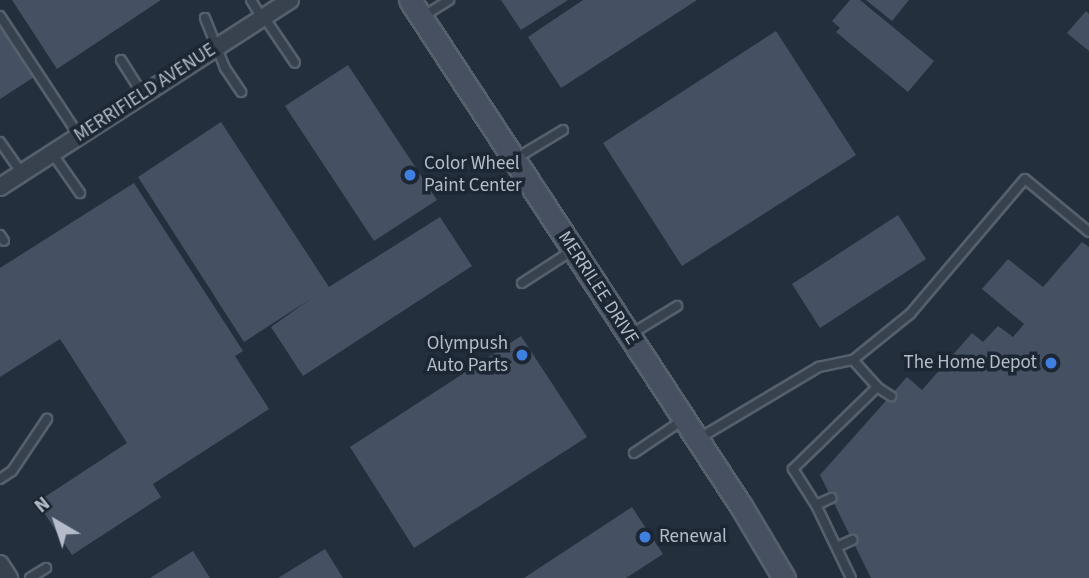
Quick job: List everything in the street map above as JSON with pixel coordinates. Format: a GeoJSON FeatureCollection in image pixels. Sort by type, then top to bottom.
{"type":"FeatureCollection","features":[{"type":"Feature","properties":{"kind":"street","name":"MERRIFIELD AVENUE"},"geometry":{"type":"LineString","coordinates":[[0,187],[290,0]]}},
{"type":"Feature","properties":{"kind":"street","name":"MERRILEE DRIVE"},"geometry":{"type":"LineString","coordinates":[[415,9],[515,159],[784,578]]}},
{"type":"Feature","properties":{"kind":"street"},"geometry":{"type":"LineString","coordinates":[[0,564],[9,578]]}},
{"type":"Feature","properties":{"kind":"lane"},"geometry":{"type":"LineString","coordinates":[[251,0],[295,64]]}},
{"type":"Feature","properties":{"kind":"lane"},"geometry":{"type":"LineString","coordinates":[[415,9],[449,0]]}},
{"type":"Feature","properties":{"kind":"lane"},"geometry":{"type":"LineString","coordinates":[[0,16],[79,136]]}},
{"type":"Feature","properties":{"kind":"lane"},"geometry":{"type":"LineString","coordinates":[[205,18],[240,92]]}},
{"type":"Feature","properties":{"kind":"lane"},"geometry":{"type":"LineString","coordinates":[[121,60],[143,95]]}},
{"type":"Feature","properties":{"kind":"lane"},"geometry":{"type":"LineString","coordinates":[[515,159],[563,130]]}},
{"type":"Feature","properties":{"kind":"lane"},"geometry":{"type":"LineString","coordinates":[[0,142],[22,173]]}},
{"type":"Feature","properties":{"kind":"lane"},"geometry":{"type":"LineString","coordinates":[[52,153],[80,193]]}},
{"type":"Feature","properties":{"kind":"lane"},"geometry":{"type":"LineString","coordinates":[[696,440],[819,368],[853,360],[910,314],[1025,179],[1089,232]]}},
{"type":"Feature","properties":{"kind":"lane"},"geometry":{"type":"LineString","coordinates":[[522,283],[573,250]]}},
{"type":"Feature","properties":{"kind":"lane"},"geometry":{"type":"LineString","coordinates":[[628,336],[677,306]]}},
{"type":"Feature","properties":{"kind":"lane"},"geometry":{"type":"LineString","coordinates":[[853,360],[877,387],[891,396]]}},
{"type":"Feature","properties":{"kind":"lane"},"geometry":{"type":"LineString","coordinates":[[851,578],[816,505],[793,469],[877,387]]}},
{"type":"Feature","properties":{"kind":"lane"},"geometry":{"type":"LineString","coordinates":[[0,480],[12,471],[47,419]]}},
{"type":"Feature","properties":{"kind":"lane"},"geometry":{"type":"LineString","coordinates":[[634,453],[683,421]]}},
{"type":"Feature","properties":{"kind":"lane"},"geometry":{"type":"LineString","coordinates":[[816,505],[831,498]]}},
{"type":"Feature","properties":{"kind":"lane"},"geometry":{"type":"LineString","coordinates":[[837,547],[852,540]]}},
{"type":"Feature","properties":{"kind":"lane"},"geometry":{"type":"LineString","coordinates":[[30,578],[46,568]]}},
{"type":"Feature","properties":{"kind":"building"},"geometry":{"type":"Polygon","coordinates":[[[12,0],[161,0],[57,69],[12,0]]]}},
{"type":"Feature","properties":{"kind":"building"},"geometry":{"type":"Polygon","coordinates":[[[501,0],[568,0],[521,30],[501,0]]]}},
{"type":"Feature","properties":{"kind":"building"},"geometry":{"type":"Polygon","coordinates":[[[583,0],[697,0],[561,88],[528,37],[583,0]]]}},
{"type":"Feature","properties":{"kind":"building"},"geometry":{"type":"Polygon","coordinates":[[[850,0],[860,0],[934,61],[908,92],[836,32],[840,28],[832,21],[850,0]]]}},
{"type":"Feature","properties":{"kind":"building"},"geometry":{"type":"Polygon","coordinates":[[[866,0],[909,0],[892,21],[866,0]]]}},
{"type":"Feature","properties":{"kind":"building"},"geometry":{"type":"Polygon","coordinates":[[[1086,11],[1089,14],[1089,51],[1067,33],[1086,11]]]}},
{"type":"Feature","properties":{"kind":"building"},"geometry":{"type":"Polygon","coordinates":[[[0,25],[34,77],[0,99],[0,25]]]}},
{"type":"Feature","properties":{"kind":"building"},"geometry":{"type":"Polygon","coordinates":[[[776,31],[856,155],[682,266],[603,143],[776,31]]]}},
{"type":"Feature","properties":{"kind":"building"},"geometry":{"type":"Polygon","coordinates":[[[348,65],[437,200],[374,241],[285,106],[348,65]]]}},
{"type":"Feature","properties":{"kind":"building"},"geometry":{"type":"Polygon","coordinates":[[[221,122],[329,287],[440,217],[472,266],[303,376],[271,327],[312,298],[244,342],[138,177],[221,122]]]}},
{"type":"Feature","properties":{"kind":"building"},"geometry":{"type":"Polygon","coordinates":[[[134,183],[243,351],[235,356],[269,409],[153,484],[161,497],[72,555],[37,502],[127,443],[60,339],[0,377],[0,268],[134,183]]]}},
{"type":"Feature","properties":{"kind":"building"},"geometry":{"type":"Polygon","coordinates":[[[898,215],[926,259],[820,328],[792,284],[898,215]]]}},
{"type":"Feature","properties":{"kind":"building"},"geometry":{"type":"Polygon","coordinates":[[[1082,242],[1089,247],[1089,578],[871,578],[820,475],[907,377],[922,390],[972,333],[983,342],[998,326],[1013,337],[1024,324],[982,289],[1008,259],[1043,287],[1082,242]]]}},
{"type":"Feature","properties":{"kind":"building"},"geometry":{"type":"Polygon","coordinates":[[[521,336],[587,437],[414,548],[350,447],[521,336]]]}},
{"type":"Feature","properties":{"kind":"building"},"geometry":{"type":"Polygon","coordinates":[[[632,507],[663,554],[626,578],[524,578],[632,507]]]}},
{"type":"Feature","properties":{"kind":"building"},"geometry":{"type":"Polygon","coordinates":[[[325,549],[343,578],[278,578],[325,549]]]}},
{"type":"Feature","properties":{"kind":"building"},"geometry":{"type":"Polygon","coordinates":[[[193,551],[210,578],[150,578],[193,551]]]}},
{"type":"Feature","properties":{"kind":"place","name":"Color Wheel Paint Center"},"geometry":{"type":"Point","coordinates":[410,175]}},
{"type":"Feature","properties":{"kind":"place","name":"Olympush Auto Parts"},"geometry":{"type":"Point","coordinates":[522,355]}},
{"type":"Feature","properties":{"kind":"place","name":"The Home Depot"},"geometry":{"type":"Point","coordinates":[1051,363]}},
{"type":"Feature","properties":{"kind":"place","name":"Renewal"},"geometry":{"type":"Point","coordinates":[645,537]}}]}
